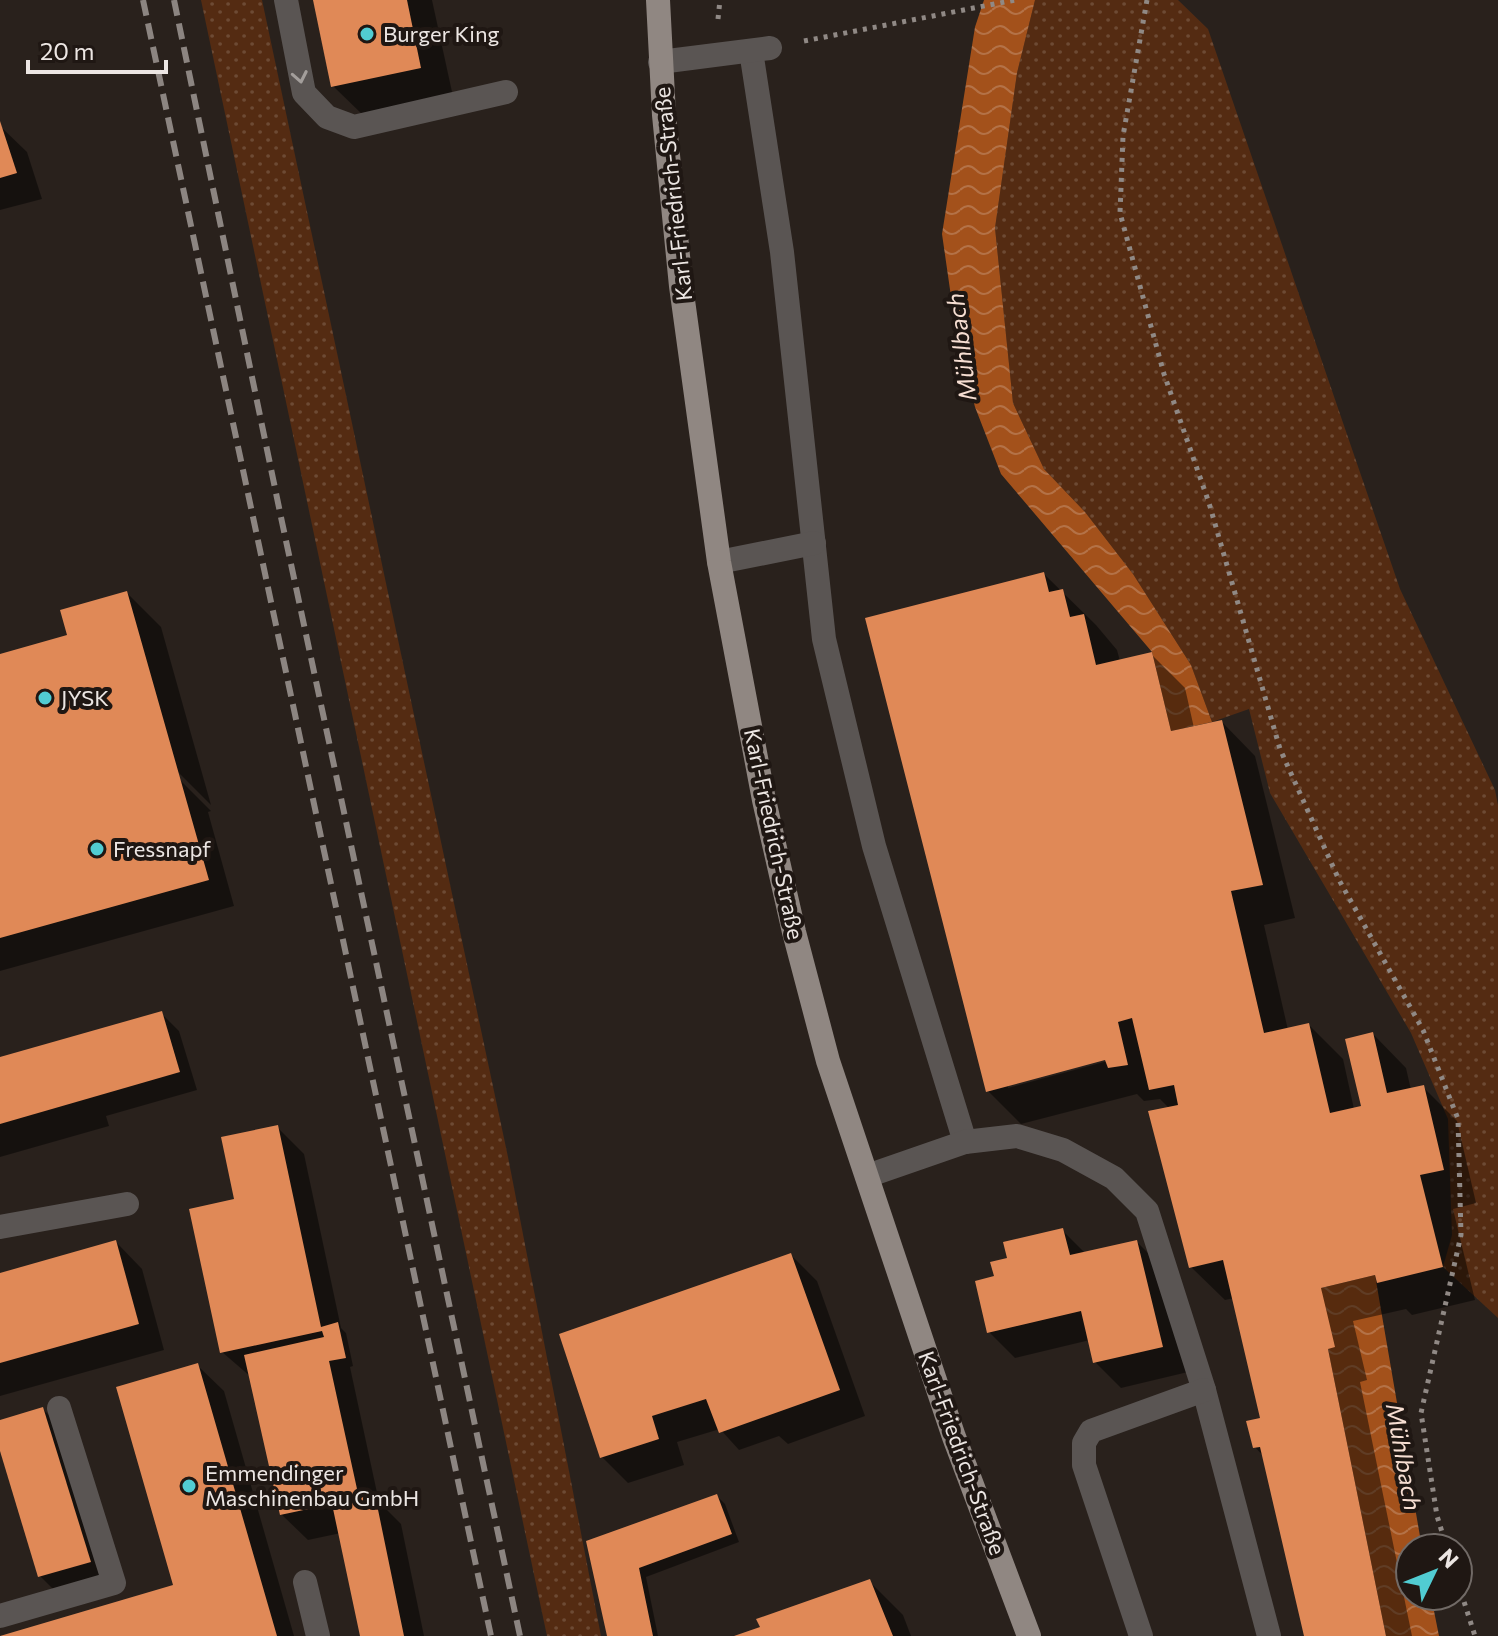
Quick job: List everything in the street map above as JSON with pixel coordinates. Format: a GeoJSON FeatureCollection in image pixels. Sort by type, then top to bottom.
{"type":"FeatureCollection","features":[{"type":"Feature","properties":{"kind":"main road","name":"Karl-Friedrich-Straße"},"geometry":{"type":"LineString","coordinates":[[658,0],[660,62],[681,286],[719,562],[764,800],[828,1061],[954,1437],[1029,1636]]}},
{"type":"Feature","properties":{"kind":"lane"},"geometry":{"type":"LineString","coordinates":[[286,0],[304,93],[327,117],[354,127],[506,92]]}},
{"type":"Feature","properties":{"kind":"lane"},"geometry":{"type":"LineString","coordinates":[[660,62],[760,49],[824,639],[874,846],[965,1142]]}},
{"type":"Feature","properties":{"kind":"lane"},"geometry":{"type":"LineString","coordinates":[[719,562],[814,543]]}},
{"type":"Feature","properties":{"kind":"lane"},"geometry":{"type":"LineString","coordinates":[[867,1176],[965,1142],[1017,1136],[1063,1150],[1114,1178],[1147,1211],[1204,1390],[1269,1636]]}},
{"type":"Feature","properties":{"kind":"lane"},"geometry":{"type":"LineString","coordinates":[[0,1227],[127,1204]]}},
{"type":"Feature","properties":{"kind":"lane"},"geometry":{"type":"LineString","coordinates":[[1141,1636],[1084,1465],[1084,1443],[1091,1431],[1204,1390]]}},
{"type":"Feature","properties":{"kind":"lane"},"geometry":{"type":"LineString","coordinates":[[0,1616],[114,1583],[59,1408]]}},
{"type":"Feature","properties":{"kind":"lane"},"geometry":{"type":"LineString","coordinates":[[305,1582],[318,1636]]}},
{"type":"Feature","properties":{"kind":"path"},"geometry":{"type":"LineString","coordinates":[[760,49],[1015,0]]}},
{"type":"Feature","properties":{"kind":"path"},"geometry":{"type":"LineString","coordinates":[[1147,0],[1123,136],[1120,213],[1152,330],[1209,503],[1280,749],[1339,880],[1423,1030],[1458,1119],[1461,1235],[1421,1413],[1442,1532]]}},
{"type":"Feature","properties":{"kind":"path"},"geometry":{"type":"LineString","coordinates":[[1467,1612],[1475,1636]]}},
{"type":"Feature","properties":{"kind":"shaded area"},"geometry":{"type":"Polygon","coordinates":[[[201,0],[262,0],[508,1157],[601,1636],[547,1636],[201,0]]]}},
{"type":"Feature","properties":{"kind":"shaded area"},"geometry":{"type":"Polygon","coordinates":[[[1035,0],[1178,0],[1208,29],[1400,589],[1495,790],[1498,805],[1498,1318],[1443,1267],[1452,1235],[1448,1119],[1411,1033],[1270,793],[1249,709],[1212,722],[1191,665],[1133,574],[1085,512],[1044,469],[1013,403],[995,228],[1017,73],[1035,0]]]}},
{"type":"Feature","properties":{"kind":"water","name":"Mühlbach"},"geometry":{"type":"Polygon","coordinates":[[[984,0],[1035,0],[1017,73],[995,228],[1013,403],[1044,469],[1085,512],[1133,574],[1191,665],[1212,722],[1171,731],[1152,652],[1001,474],[975,407],[957,338],[942,234],[975,27],[984,0]]]}},
{"type":"Feature","properties":{"kind":"water","name":"Mühlbach"},"geometry":{"type":"Polygon","coordinates":[[[1375,1275],[1419,1532],[1394,1532],[1394,1612],[1434,1612],[1439,1636],[1386,1636],[1328,1349],[1321,1288],[1375,1275]]]}},
{"type":"Feature","properties":{"kind":"building","name":"Burger King"},"geometry":{"type":"Polygon","coordinates":[[[313,0],[407,0],[421,68],[331,87],[313,0]]]}},
{"type":"Feature","properties":{"kind":"building"},"geometry":{"type":"Polygon","coordinates":[[[0,121],[17,173],[0,178],[0,121]]]}},
{"type":"Feature","properties":{"kind":"building"},"geometry":{"type":"Polygon","coordinates":[[[1044,572],[1049,592],[1063,589],[1070,617],[1084,614],[1096,665],[1152,652],[1171,731],[1222,720],[1263,885],[1231,891],[1264,1033],[1309,1023],[1330,1113],[1361,1106],[1345,1039],[1373,1032],[1387,1093],[1424,1085],[1444,1170],[1420,1175],[1443,1267],[1377,1283],[1375,1275],[1321,1288],[1335,1347],[1328,1349],[1386,1636],[1304,1636],[1260,1447],[1253,1448],[1246,1421],[1260,1418],[1223,1260],[1189,1268],[1148,1111],[1178,1105],[1174,1085],[1149,1090],[1132,1018],[1118,1022],[1128,1065],[1108,1068],[1105,1060],[986,1092],[865,618],[1044,572]]]}},
{"type":"Feature","properties":{"kind":"building"},"geometry":{"type":"Polygon","coordinates":[[[127,591],[209,880],[0,938],[0,654],[67,635],[60,610],[127,591]]]}},
{"type":"Feature","properties":{"kind":"building"},"geometry":{"type":"Polygon","coordinates":[[[162,1011],[180,1072],[0,1124],[0,1057],[162,1011]]]}},
{"type":"Feature","properties":{"kind":"building"},"geometry":{"type":"Polygon","coordinates":[[[278,1125],[321,1327],[338,1322],[346,1358],[329,1361],[359,1498],[375,1495],[404,1636],[360,1636],[332,1504],[280,1515],[244,1355],[324,1337],[322,1331],[220,1353],[189,1209],[234,1199],[221,1137],[278,1125]]]}},
{"type":"Feature","properties":{"kind":"building"},"geometry":{"type":"Polygon","coordinates":[[[1063,1228],[1070,1255],[1137,1240],[1163,1347],[1093,1363],[1081,1311],[987,1333],[975,1281],[994,1276],[990,1262],[1007,1258],[1003,1242],[1063,1228]]]}},
{"type":"Feature","properties":{"kind":"building"},"geometry":{"type":"Polygon","coordinates":[[[116,1240],[139,1324],[0,1363],[0,1273],[116,1240]]]}},
{"type":"Feature","properties":{"kind":"building"},"geometry":{"type":"Polygon","coordinates":[[[791,1253],[840,1390],[719,1433],[706,1399],[652,1416],[659,1439],[600,1458],[559,1334],[791,1253]]]}},
{"type":"Feature","properties":{"kind":"building","name":"Emmendinger Maschinenbau GmbH"},"geometry":{"type":"Polygon","coordinates":[[[198,1363],[277,1636],[0,1636],[173,1585],[116,1387],[198,1363]]]}},
{"type":"Feature","properties":{"kind":"building"},"geometry":{"type":"Polygon","coordinates":[[[43,1407],[91,1562],[38,1577],[0,1451],[0,1420],[43,1407]]]}},
{"type":"Feature","properties":{"kind":"building"},"geometry":{"type":"Polygon","coordinates":[[[717,1494],[732,1534],[639,1568],[653,1636],[607,1636],[586,1541],[717,1494]]]}},
{"type":"Feature","properties":{"kind":"building"},"geometry":{"type":"Polygon","coordinates":[[[870,1579],[893,1636],[734,1636],[760,1627],[756,1619],[870,1579]]]}},
{"type":"Feature","properties":{"kind":"railway"},"geometry":{"type":"LineString","coordinates":[[143,0],[491,1636]]}},
{"type":"Feature","properties":{"kind":"railway"},"geometry":{"type":"LineString","coordinates":[[174,0],[520,1636]]}},
{"type":"Feature","properties":{"kind":"place","name":"Burger King"},"geometry":{"type":"Point","coordinates":[367,34]}},
{"type":"Feature","properties":{"kind":"place","name":"JYSK"},"geometry":{"type":"Point","coordinates":[45,698]}},
{"type":"Feature","properties":{"kind":"place","name":"Fressnapf"},"geometry":{"type":"Point","coordinates":[97,849]}},
{"type":"Feature","properties":{"kind":"place","name":"Emmendinger Maschinenbau GmbH"},"geometry":{"type":"Point","coordinates":[189,1486]}}]}
